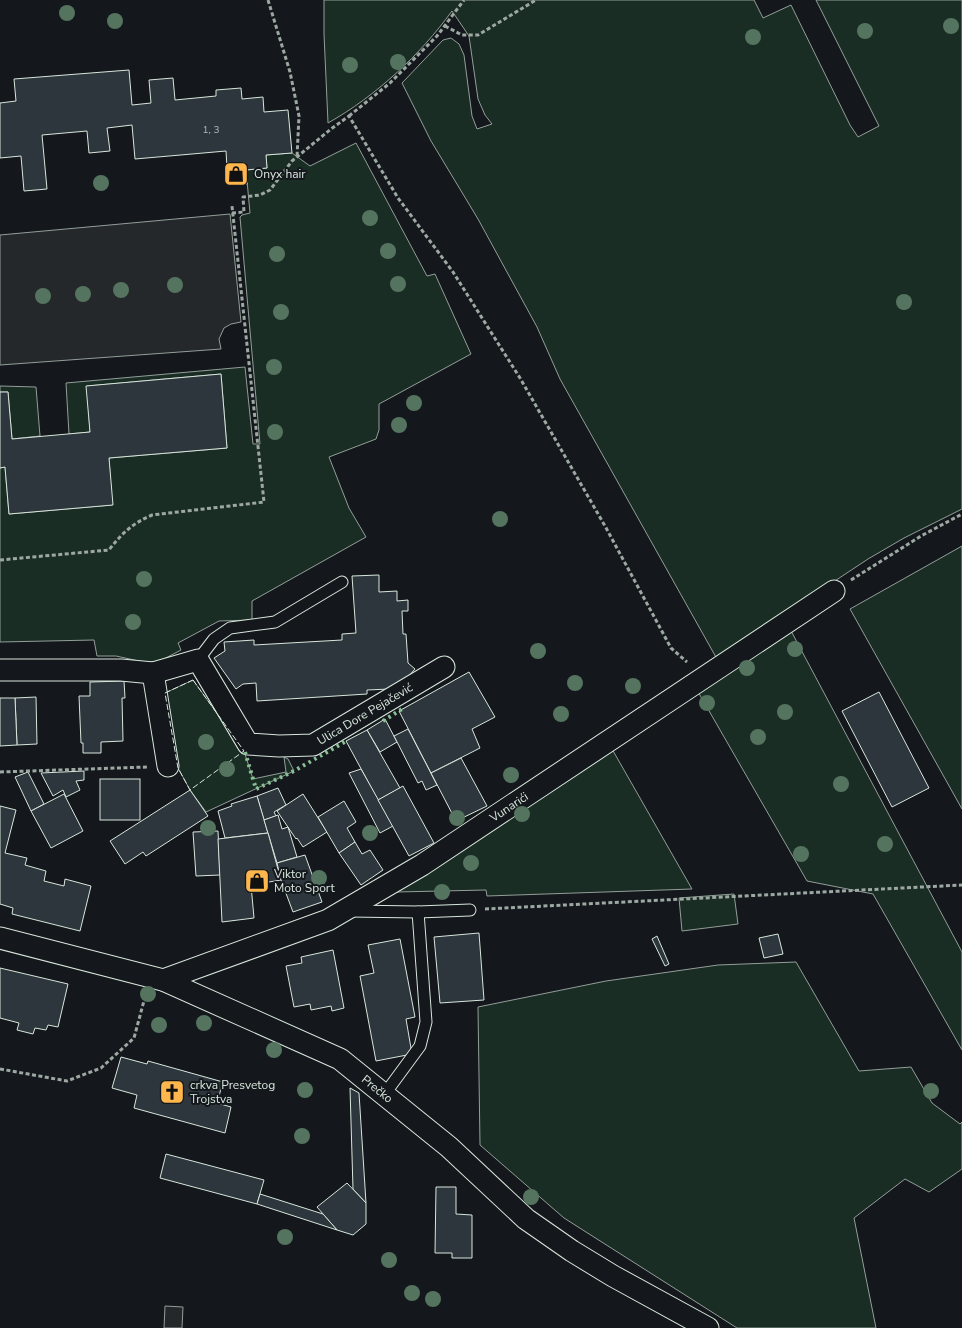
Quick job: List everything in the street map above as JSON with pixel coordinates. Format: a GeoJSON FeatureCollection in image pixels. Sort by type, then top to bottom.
{"type":"FeatureCollection","features":[{"type":"Feature","properties":{"kind":"street","name":"Vunarići"},"geometry":{"type":"LineString","coordinates":[[156,978],[328,920],[422,865],[834,591]]}},
{"type":"Feature","properties":{"kind":"street","name":"Ulica Dore Pejačević"},"geometry":{"type":"LineString","coordinates":[[198,660],[248,744],[279,746],[313,746],[444,667]]}},
{"type":"Feature","properties":{"kind":"street"},"geometry":{"type":"LineString","coordinates":[[0,670],[121,670],[153,673],[198,660]]}},
{"type":"Feature","properties":{"kind":"street"},"geometry":{"type":"LineString","coordinates":[[153,673],[168,766]]}},
{"type":"Feature","properties":{"kind":"street","name":"Prečko"},"geometry":{"type":"LineString","coordinates":[[0,938],[156,978],[340,1059],[449,1146],[526,1219],[572,1251],[613,1276],[708,1328]]}},
{"type":"Feature","properties":{"kind":"lane"},"geometry":{"type":"LineString","coordinates":[[198,660],[214,639],[230,628],[275,622],[342,582]]}},
{"type":"Feature","properties":{"kind":"lane"},"geometry":{"type":"LineString","coordinates":[[342,911],[418,912],[470,910]]}},
{"type":"Feature","properties":{"kind":"lane"},"geometry":{"type":"LineString","coordinates":[[384,1095],[420,1046],[426,1022],[418,912]]}},
{"type":"Feature","properties":{"kind":"path"},"geometry":{"type":"LineString","coordinates":[[268,0],[290,72],[299,116],[297,158]]}},
{"type":"Feature","properties":{"kind":"path"},"geometry":{"type":"LineString","coordinates":[[232,213],[244,212],[243,197],[260,195],[270,190],[297,158],[390,83],[437,36],[464,0]]}},
{"type":"Feature","properties":{"kind":"path"},"geometry":{"type":"LineString","coordinates":[[445,26],[462,36],[478,35],[536,0]]}},
{"type":"Feature","properties":{"kind":"path"},"geometry":{"type":"LineString","coordinates":[[349,116],[398,198],[453,272],[520,378],[605,526],[671,648],[685,660],[710,674]]}},
{"type":"Feature","properties":{"kind":"path"},"geometry":{"type":"LineString","coordinates":[[0,560],[109,550],[126,530],[152,515],[264,502],[232,206]]}},
{"type":"Feature","properties":{"kind":"path"},"geometry":{"type":"LineString","coordinates":[[834,591],[921,536],[962,514]]}},
{"type":"Feature","properties":{"kind":"path"},"geometry":{"type":"LineString","coordinates":[[0,772],[168,766]]}},
{"type":"Feature","properties":{"kind":"path"},"geometry":{"type":"LineString","coordinates":[[470,910],[962,885]]}},
{"type":"Feature","properties":{"kind":"path"},"geometry":{"type":"LineString","coordinates":[[0,1069],[67,1081],[101,1068],[134,1038],[156,978]]}},
{"type":"Feature","properties":{"kind":"green space"},"geometry":{"type":"Polygon","coordinates":[[[324,0],[754,0],[763,18],[791,5],[850,125],[858,137],[879,126],[816,0],[962,0],[962,509],[904,538],[868,559],[717,659],[560,379],[537,327],[478,219],[431,141],[402,83],[443,40],[451,38],[459,44],[464,55],[472,116],[477,129],[492,124],[485,115],[478,99],[469,36],[452,11],[426,43],[396,73],[363,100],[328,123],[324,0]]]}},
{"type":"Feature","properties":{"kind":"green space"},"geometry":{"type":"Polygon","coordinates":[[[356,143],[427,276],[435,274],[471,354],[379,404],[379,430],[376,439],[329,457],[349,508],[366,537],[252,601],[252,620],[219,621],[178,643],[181,650],[160,661],[148,663],[116,656],[97,656],[94,640],[0,642],[0,468],[5,467],[9,514],[112,505],[109,458],[227,448],[221,374],[87,386],[90,432],[69,434],[66,383],[245,367],[253,444],[260,444],[240,217],[250,213],[246,170],[267,168],[266,155],[292,153],[310,166],[356,143]]]}},
{"type":"Feature","properties":{"kind":"green space"},"geometry":{"type":"Polygon","coordinates":[[[0,386],[36,387],[40,436],[12,439],[8,392],[0,392],[0,386]]]}},
{"type":"Feature","properties":{"kind":"green space"},"geometry":{"type":"Polygon","coordinates":[[[962,546],[962,809],[850,609],[962,546]]]}},
{"type":"Feature","properties":{"kind":"green space"},"geometry":{"type":"Polygon","coordinates":[[[790,629],[962,952],[962,1050],[873,894],[807,881],[697,690],[790,629]]]}},
{"type":"Feature","properties":{"kind":"green space"},"geometry":{"type":"Polygon","coordinates":[[[193,680],[244,751],[253,779],[286,772],[284,757],[288,759],[294,771],[206,812],[190,790],[178,768],[165,693],[193,680]]]}},
{"type":"Feature","properties":{"kind":"green space"},"geometry":{"type":"Polygon","coordinates":[[[612,749],[692,889],[487,896],[486,890],[396,892],[612,749]]]}},
{"type":"Feature","properties":{"kind":"green space"},"geometry":{"type":"Polygon","coordinates":[[[734,894],[738,924],[682,931],[679,898],[734,894]]]}},
{"type":"Feature","properties":{"kind":"green space"},"geometry":{"type":"Polygon","coordinates":[[[796,962],[859,1071],[911,1067],[932,1103],[960,1124],[962,1122],[962,1169],[929,1192],[905,1179],[854,1218],[876,1328],[737,1328],[564,1218],[480,1145],[478,1007],[606,981],[718,965],[796,962]]]}},
{"type":"Feature","properties":{"kind":"shaded area"},"geometry":{"type":"Polygon","coordinates":[[[230,214],[241,322],[224,328],[219,339],[221,349],[0,365],[0,235],[230,214]]]}},
{"type":"Feature","properties":{"kind":"shaded area"},"geometry":{"type":"Polygon","coordinates":[[[165,1306],[183,1307],[182,1328],[164,1328],[165,1306]]]}},
{"type":"Feature","properties":{"kind":"building"},"geometry":{"type":"Polygon","coordinates":[[[129,70],[132,105],[151,103],[149,80],[173,78],[175,100],[216,96],[216,90],[241,88],[242,99],[263,97],[264,112],[288,110],[292,153],[266,155],[267,168],[246,170],[247,184],[228,185],[226,151],[135,159],[132,125],[107,128],[110,151],[89,153],[87,131],[42,135],[47,189],[24,191],[21,156],[0,158],[0,103],[16,101],[14,79],[129,70]]]}},
{"type":"Feature","properties":{"kind":"building"},"geometry":{"type":"Polygon","coordinates":[[[221,374],[227,448],[109,458],[113,505],[9,514],[5,467],[0,468],[0,392],[8,392],[12,439],[90,432],[86,386],[221,374]]]}},
{"type":"Feature","properties":{"kind":"building"},"geometry":{"type":"Polygon","coordinates":[[[379,575],[379,592],[397,591],[397,601],[408,600],[408,611],[402,611],[403,634],[406,634],[408,663],[415,669],[394,693],[390,689],[367,690],[367,694],[257,701],[256,683],[243,684],[236,689],[214,658],[225,651],[224,642],[254,640],[254,645],[342,640],[342,634],[356,633],[352,576],[379,575]]]}},
{"type":"Feature","properties":{"kind":"building"},"geometry":{"type":"Polygon","coordinates":[[[469,672],[495,717],[472,729],[480,748],[431,773],[399,711],[469,672]]]}},
{"type":"Feature","properties":{"kind":"building"},"geometry":{"type":"Polygon","coordinates":[[[124,681],[125,698],[122,698],[123,741],[101,742],[101,753],[83,753],[79,696],[90,696],[90,682],[124,681]]]}},
{"type":"Feature","properties":{"kind":"building"},"geometry":{"type":"Polygon","coordinates":[[[879,692],[929,788],[892,807],[842,711],[879,692]]]}},
{"type":"Feature","properties":{"kind":"building"},"geometry":{"type":"Polygon","coordinates":[[[36,697],[37,744],[17,745],[15,698],[36,697]]]}},
{"type":"Feature","properties":{"kind":"building"},"geometry":{"type":"Polygon","coordinates":[[[0,698],[15,698],[17,745],[0,746],[0,698]]]}},
{"type":"Feature","properties":{"kind":"building"},"geometry":{"type":"Polygon","coordinates":[[[385,719],[397,742],[380,752],[367,730],[385,719]]]}},
{"type":"Feature","properties":{"kind":"building"},"geometry":{"type":"Polygon","coordinates":[[[408,729],[437,785],[426,790],[422,781],[418,783],[394,736],[408,729]]]}},
{"type":"Feature","properties":{"kind":"building"},"geometry":{"type":"Polygon","coordinates":[[[367,730],[400,788],[378,800],[346,741],[367,730]]]}},
{"type":"Feature","properties":{"kind":"building"},"geometry":{"type":"Polygon","coordinates":[[[461,758],[487,806],[456,821],[431,773],[461,758]]]}},
{"type":"Feature","properties":{"kind":"building"},"geometry":{"type":"Polygon","coordinates":[[[361,769],[393,826],[380,833],[349,773],[361,769]]]}},
{"type":"Feature","properties":{"kind":"building"},"geometry":{"type":"Polygon","coordinates":[[[84,771],[84,780],[76,781],[80,790],[66,797],[63,790],[53,796],[41,773],[84,771]]]}},
{"type":"Feature","properties":{"kind":"building"},"geometry":{"type":"Polygon","coordinates":[[[28,772],[44,804],[31,811],[15,777],[28,772]]]}},
{"type":"Feature","properties":{"kind":"building"},"geometry":{"type":"Polygon","coordinates":[[[100,779],[140,779],[140,820],[100,820],[100,779]]]}},
{"type":"Feature","properties":{"kind":"building"},"geometry":{"type":"Polygon","coordinates":[[[403,786],[434,843],[409,856],[378,800],[403,786]]]}},
{"type":"Feature","properties":{"kind":"building"},"geometry":{"type":"Polygon","coordinates":[[[278,788],[286,805],[274,812],[276,816],[264,820],[257,796],[278,788]]]}},
{"type":"Feature","properties":{"kind":"building"},"geometry":{"type":"Polygon","coordinates":[[[190,790],[208,816],[146,856],[143,852],[125,864],[110,841],[190,790]]]}},
{"type":"Feature","properties":{"kind":"building"},"geometry":{"type":"Polygon","coordinates":[[[64,794],[83,831],[51,848],[31,811],[64,794]]]}},
{"type":"Feature","properties":{"kind":"building"},"geometry":{"type":"Polygon","coordinates":[[[303,794],[327,832],[303,847],[277,811],[303,794]]]}},
{"type":"Feature","properties":{"kind":"building"},"geometry":{"type":"Polygon","coordinates":[[[257,796],[268,833],[225,838],[218,811],[232,806],[231,804],[257,796]]]}},
{"type":"Feature","properties":{"kind":"building"},"geometry":{"type":"Polygon","coordinates":[[[344,801],[356,822],[347,828],[355,842],[339,853],[318,817],[344,801]]]}},
{"type":"Feature","properties":{"kind":"building"},"geometry":{"type":"Polygon","coordinates":[[[0,806],[16,810],[5,853],[27,858],[25,865],[46,871],[44,881],[64,886],[65,879],[91,886],[80,931],[12,914],[13,908],[0,904],[0,806]]]}},
{"type":"Feature","properties":{"kind":"building"},"geometry":{"type":"Polygon","coordinates":[[[278,815],[282,829],[288,827],[297,857],[277,863],[264,820],[278,815]]]}},
{"type":"Feature","properties":{"kind":"building"},"geometry":{"type":"Polygon","coordinates":[[[218,831],[220,875],[196,876],[193,832],[218,831]]]}},
{"type":"Feature","properties":{"kind":"building"},"geometry":{"type":"Polygon","coordinates":[[[268,833],[281,880],[251,885],[254,918],[222,922],[218,839],[268,833]]]}},
{"type":"Feature","properties":{"kind":"building"},"geometry":{"type":"Polygon","coordinates":[[[355,842],[362,854],[370,850],[383,870],[361,885],[339,853],[355,842]]]}},
{"type":"Feature","properties":{"kind":"building"},"geometry":{"type":"Polygon","coordinates":[[[305,855],[322,902],[293,912],[277,863],[305,855]]]}},
{"type":"Feature","properties":{"kind":"building"},"geometry":{"type":"Polygon","coordinates":[[[479,933],[484,1000],[440,1003],[434,937],[479,933]]]}},
{"type":"Feature","properties":{"kind":"building"},"geometry":{"type":"Polygon","coordinates":[[[778,934],[783,954],[764,958],[759,938],[778,934]]]}},
{"type":"Feature","properties":{"kind":"building"},"geometry":{"type":"Polygon","coordinates":[[[657,936],[669,964],[665,966],[652,939],[657,936]]]}},
{"type":"Feature","properties":{"kind":"building"},"geometry":{"type":"Polygon","coordinates":[[[400,939],[415,1017],[406,1019],[412,1054],[376,1061],[360,976],[374,973],[368,945],[400,939]]]}},
{"type":"Feature","properties":{"kind":"building"},"geometry":{"type":"Polygon","coordinates":[[[333,950],[344,1008],[332,1011],[331,1006],[311,1010],[310,1004],[294,1007],[286,966],[302,963],[301,957],[333,950]]]}},
{"type":"Feature","properties":{"kind":"building"},"geometry":{"type":"Polygon","coordinates":[[[0,968],[68,984],[58,1027],[48,1025],[46,1030],[35,1028],[33,1034],[17,1030],[19,1023],[0,1018],[0,968]]]}},
{"type":"Feature","properties":{"kind":"building","name":"crkva Presvetog Trojstva"},"geometry":{"type":"Polygon","coordinates":[[[121,1057],[147,1064],[148,1061],[223,1082],[217,1103],[231,1107],[225,1133],[134,1108],[137,1095],[112,1088],[121,1057]]]}},
{"type":"Feature","properties":{"kind":"building"},"geometry":{"type":"Polygon","coordinates":[[[350,1088],[359,1093],[366,1203],[353,1189],[350,1088]]]}},
{"type":"Feature","properties":{"kind":"building"},"geometry":{"type":"Polygon","coordinates":[[[166,1154],[264,1180],[257,1204],[160,1178],[166,1154]]]}},
{"type":"Feature","properties":{"kind":"building"},"geometry":{"type":"Polygon","coordinates":[[[347,1183],[366,1203],[366,1224],[353,1235],[337,1230],[317,1207],[347,1183]]]}},
{"type":"Feature","properties":{"kind":"building"},"geometry":{"type":"Polygon","coordinates":[[[436,1187],[456,1187],[456,1214],[472,1215],[472,1258],[452,1258],[452,1253],[435,1253],[436,1187]]]}},
{"type":"Feature","properties":{"kind":"building"},"geometry":{"type":"Polygon","coordinates":[[[260,1194],[323,1214],[337,1230],[257,1204],[260,1194]]]}},
{"type":"Feature","properties":{"kind":"hedge"},"geometry":{"type":"LineString","coordinates":[[383,721],[402,709]]}},
{"type":"Feature","properties":{"kind":"hedge"},"geometry":{"type":"LineString","coordinates":[[245,752],[256,789],[294,771],[348,740]]}},
{"type":"Feature","properties":{"kind":"fence"},"geometry":{"type":"LineString","coordinates":[[193,680],[244,751],[190,790],[178,768],[165,693],[193,680]]}},
{"type":"Feature","properties":{"kind":"place","name":"Onyx hair"},"geometry":{"type":"Point","coordinates":[236,174]}},
{"type":"Feature","properties":{"kind":"place","name":"Viktor Moto Sport"},"geometry":{"type":"Point","coordinates":[257,881]}},
{"type":"Feature","properties":{"kind":"place","name":"crkva Presvetog Trojstva"},"geometry":{"type":"Point","coordinates":[172,1092]}}]}
